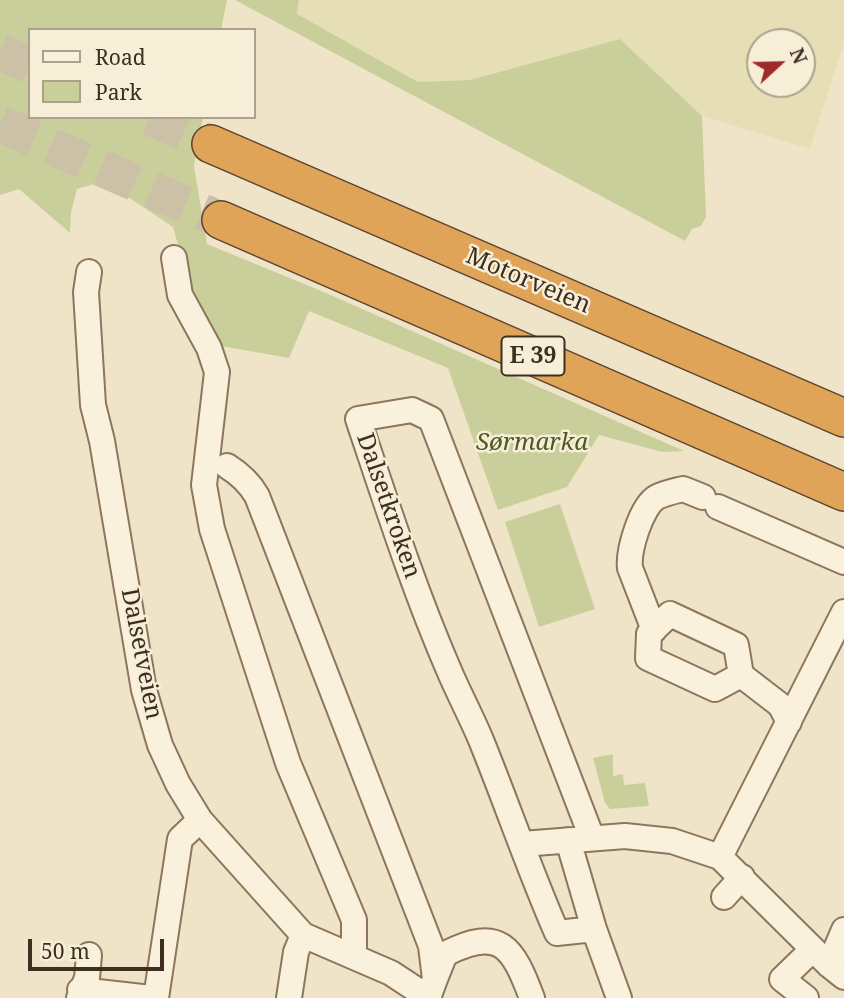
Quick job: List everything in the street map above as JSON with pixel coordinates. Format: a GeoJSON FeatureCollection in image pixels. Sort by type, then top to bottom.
{"type":"FeatureCollection","features":[{"type":"Feature","properties":{"kind":"highway","name":"Motorveien"},"geometry":{"type":"LineString","coordinates":[[211,144],[844,418]]}},
{"type":"Feature","properties":{"kind":"highway","name":"E 39"},"geometry":{"type":"LineString","coordinates":[[221,220],[844,492]]}},
{"type":"Feature","properties":{"kind":"street"},"geometry":{"type":"LineString","coordinates":[[174,258],[180,295],[209,348],[216,372],[204,485],[212,529],[288,763],[354,920],[354,955]]}},
{"type":"Feature","properties":{"kind":"street","name":"Dalsetveien"},"geometry":{"type":"LineString","coordinates":[[89,272],[86,292],[93,405],[104,453],[144,690],[164,755],[178,785],[200,820],[303,934],[431,992]]}},
{"type":"Feature","properties":{"kind":"street","name":"Dalsetkroken"},"geometry":{"type":"LineString","coordinates":[[522,844],[392,523],[358,419],[412,410],[431,419],[592,838]]}},
{"type":"Feature","properties":{"kind":"street"},"geometry":{"type":"LineString","coordinates":[[227,466],[252,486],[257,496],[431,946],[431,992]]}},
{"type":"Feature","properties":{"kind":"street"},"geometry":{"type":"LineString","coordinates":[[654,629],[630,568],[629,557],[633,540],[649,504],[656,498],[684,489],[844,562]]}},
{"type":"Feature","properties":{"kind":"street"},"geometry":{"type":"LineString","coordinates":[[720,857],[844,612]]}},
{"type":"Feature","properties":{"kind":"street"},"geometry":{"type":"LineString","coordinates":[[740,675],[715,689],[648,658],[649,634],[670,614],[736,645],[740,675],[780,705],[789,722]]}},
{"type":"Feature","properties":{"kind":"street"},"geometry":{"type":"LineString","coordinates":[[156,998],[180,839],[200,820]]}},
{"type":"Feature","properties":{"kind":"street"},"geometry":{"type":"LineString","coordinates":[[594,929],[557,933],[536,886],[522,844],[625,836],[672,841],[720,857],[829,964],[844,987]]}},
{"type":"Feature","properties":{"kind":"street"},"geometry":{"type":"LineString","coordinates":[[568,840],[618,998]]}},
{"type":"Feature","properties":{"kind":"street"},"geometry":{"type":"LineString","coordinates":[[724,897],[742,877]]}},
{"type":"Feature","properties":{"kind":"street"},"geometry":{"type":"LineString","coordinates":[[806,998],[782,979],[829,964],[844,930]]}},
{"type":"Feature","properties":{"kind":"street"},"geometry":{"type":"LineString","coordinates":[[289,998],[296,952],[303,934]]}},
{"type":"Feature","properties":{"kind":"street"},"geometry":{"type":"LineString","coordinates":[[431,992],[445,954],[468,942],[491,941],[508,949],[519,965],[532,998]]}},
{"type":"Feature","properties":{"kind":"street"},"geometry":{"type":"LineString","coordinates":[[89,955],[87,978],[80,994],[150,998]]}},
{"type":"Feature","properties":{"kind":"shaded area"},"geometry":{"type":"Polygon","coordinates":[[[299,0],[844,0],[844,42],[810,149],[702,116],[620,39],[470,80],[418,82],[297,14],[299,0]]]}},
{"type":"Feature","properties":{"kind":"green space","name":"Sørmarka"},"geometry":{"type":"Polygon","coordinates":[[[0,0],[227,0],[221,28],[28,28],[28,119],[203,119],[194,166],[207,244],[326,293],[684,451],[662,452],[599,435],[567,487],[498,510],[448,368],[309,311],[289,358],[221,346],[190,288],[173,227],[104,181],[77,189],[71,212],[70,233],[19,189],[0,195],[0,0]]]}},
{"type":"Feature","properties":{"kind":"green space"},"geometry":{"type":"Polygon","coordinates":[[[235,0],[299,0],[297,14],[418,82],[470,80],[620,39],[702,116],[706,217],[701,226],[692,229],[685,241],[235,0]]]}},
{"type":"Feature","properties":{"kind":"green space"},"geometry":{"type":"Polygon","coordinates":[[[560,504],[595,609],[539,627],[505,522],[560,504]]]}},
{"type":"Feature","properties":{"kind":"green space"},"geometry":{"type":"Polygon","coordinates":[[[613,754],[613,776],[623,774],[624,785],[645,783],[649,806],[610,809],[605,803],[593,758],[613,754]]]}},
{"type":"Feature","properties":{"kind":"tunnel"},"geometry":{"type":"LineString","coordinates":[[0,52],[28,64]]}},
{"type":"Feature","properties":{"kind":"tunnel"},"geometry":{"type":"LineString","coordinates":[[155,119],[211,144]]}},
{"type":"Feature","properties":{"kind":"tunnel"},"geometry":{"type":"LineString","coordinates":[[0,124],[221,220]]}}]}
